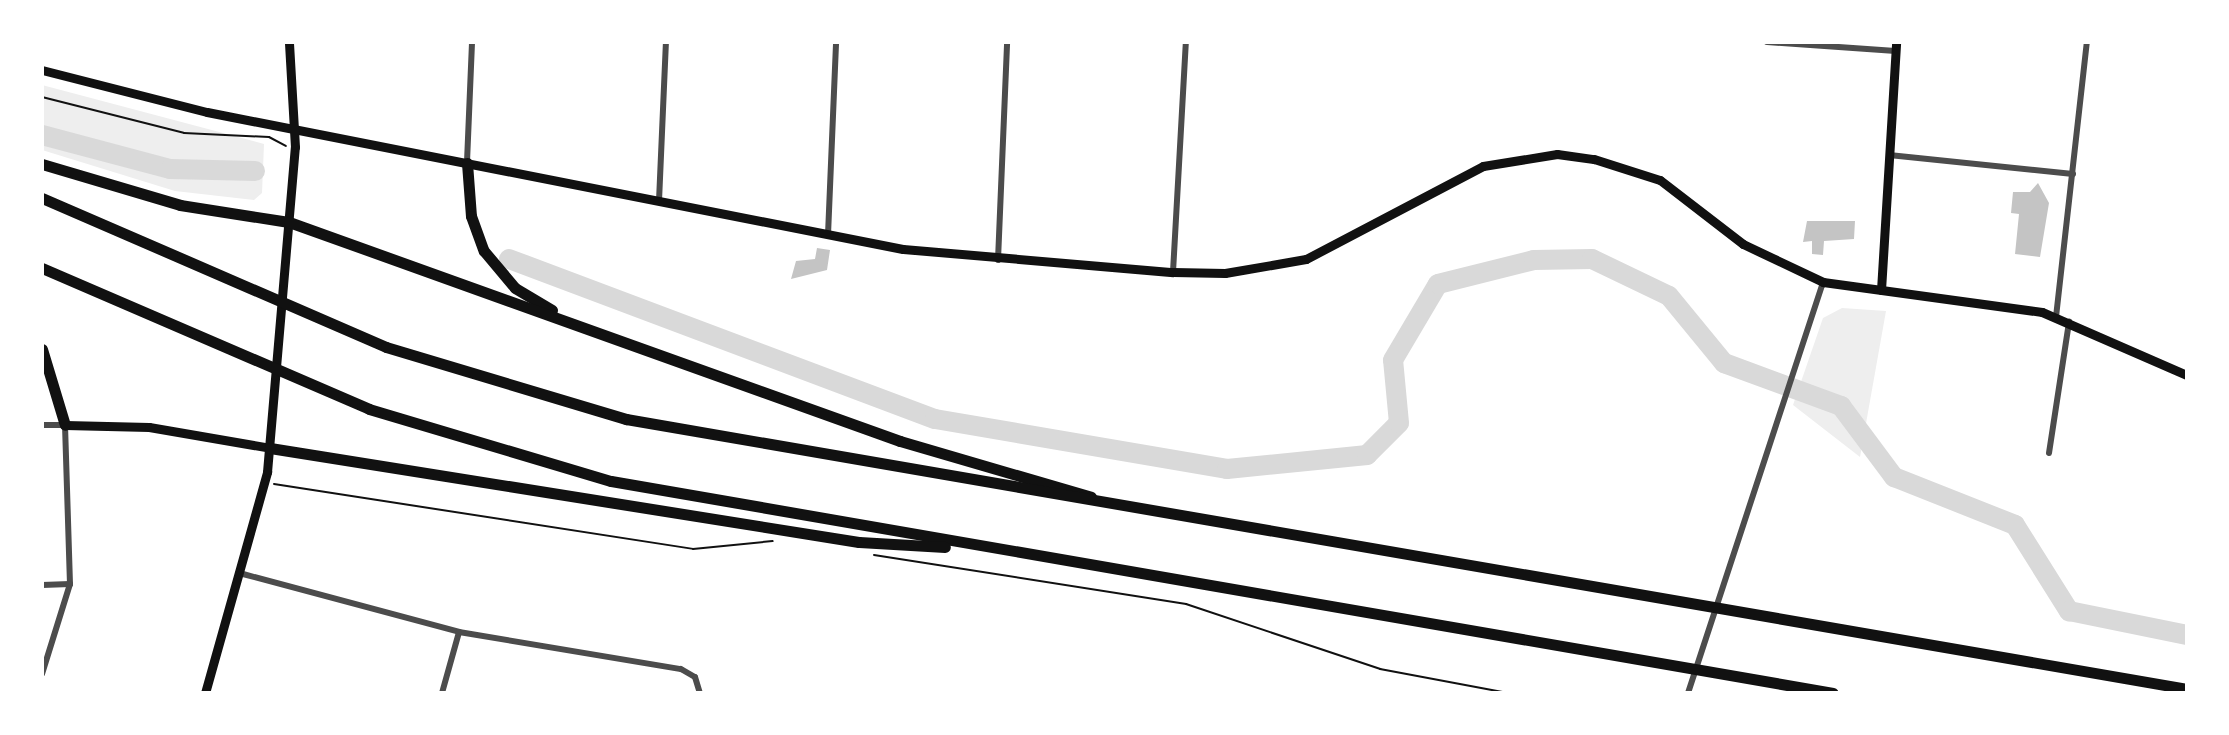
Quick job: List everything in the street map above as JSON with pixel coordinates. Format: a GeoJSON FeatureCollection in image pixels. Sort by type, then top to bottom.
{"type":"FeatureCollection","features":[{"type":"Feature","properties":{"kind":"highway"},"geometry":{"type":"LineString","coordinates":[[467,163],[472,222],[499,272],[525,296],[606,336]]}},
{"type":"Feature","properties":{"kind":"highway"},"geometry":{"type":"LineString","coordinates":[[42,164],[180,205],[289,222],[900,441],[1106,504]]}},
{"type":"Feature","properties":{"kind":"highway"},"geometry":{"type":"LineString","coordinates":[[42,198],[348,332],[529,394],[670,428],[2187,689]]}},
{"type":"Feature","properties":{"kind":"highway"},"geometry":{"type":"LineString","coordinates":[[42,268],[310,386],[499,452],[635,486],[1833,693]]}},
{"type":"Feature","properties":{"kind":"highway"},"geometry":{"type":"LineString","coordinates":[[42,349],[65,425]]}},
{"type":"Feature","properties":{"kind":"highway"},"geometry":{"type":"LineString","coordinates":[[270,448],[859,542],[976,547]]}},
{"type":"Feature","properties":{"kind":"main road"},"geometry":{"type":"LineString","coordinates":[[205,693],[243,574],[270,448],[296,130],[289,42]]}},
{"type":"Feature","properties":{"kind":"main road"},"geometry":{"type":"LineString","coordinates":[[1881,290],[1896,46]]}},
{"type":"Feature","properties":{"kind":"main road"},"geometry":{"type":"LineString","coordinates":[[42,70],[296,130],[828,235],[998,260],[1173,272],[1225,273],[1306,259],[1360,236],[1444,182],[1519,157],[1557,154],[1660,180],[1743,244],[1823,282],[1977,298],[2056,317],[2187,375]]}},
{"type":"Feature","properties":{"kind":"main road"},"geometry":{"type":"LineString","coordinates":[[65,425],[138,426],[270,448]]}},
{"type":"Feature","properties":{"kind":"street"},"geometry":{"type":"LineString","coordinates":[[467,163],[472,42]]}},
{"type":"Feature","properties":{"kind":"street"},"geometry":{"type":"LineString","coordinates":[[659,201],[666,42]]}},
{"type":"Feature","properties":{"kind":"street"},"geometry":{"type":"LineString","coordinates":[[828,235],[836,42]]}},
{"type":"Feature","properties":{"kind":"street"},"geometry":{"type":"LineString","coordinates":[[998,260],[1007,42]]}},
{"type":"Feature","properties":{"kind":"street"},"geometry":{"type":"LineString","coordinates":[[1173,272],[1186,42]]}},
{"type":"Feature","properties":{"kind":"street"},"geometry":{"type":"LineString","coordinates":[[1767,42],[1896,46]]}},
{"type":"Feature","properties":{"kind":"street"},"geometry":{"type":"LineString","coordinates":[[2056,317],[2087,42]]}},
{"type":"Feature","properties":{"kind":"street"},"geometry":{"type":"LineString","coordinates":[[1889,155],[2073,174]]}},
{"type":"Feature","properties":{"kind":"street"},"geometry":{"type":"LineString","coordinates":[[1688,693],[1782,398],[1823,282]]}},
{"type":"Feature","properties":{"kind":"street"},"geometry":{"type":"LineString","coordinates":[[2049,453],[2069,322]]}},
{"type":"Feature","properties":{"kind":"street"},"geometry":{"type":"LineString","coordinates":[[42,425],[65,425],[70,584],[42,674]]}},
{"type":"Feature","properties":{"kind":"street"},"geometry":{"type":"LineString","coordinates":[[243,574],[459,632],[681,669],[695,677],[700,693]]}},
{"type":"Feature","properties":{"kind":"street"},"geometry":{"type":"LineString","coordinates":[[42,585],[70,584]]}},
{"type":"Feature","properties":{"kind":"street"},"geometry":{"type":"LineString","coordinates":[[442,693],[459,632]]}},
{"type":"Feature","properties":{"kind":"path"},"geometry":{"type":"LineString","coordinates":[[42,97],[195,135],[269,137],[273,145]]}},
{"type":"Feature","properties":{"kind":"path"},"geometry":{"type":"LineString","coordinates":[[279,485],[693,549],[782,540]]}},
{"type":"Feature","properties":{"kind":"path"},"geometry":{"type":"LineString","coordinates":[[858,552],[1186,604],[1380,669],[1508,693]]}},
{"type":"Feature","properties":{"kind":"shaded area"},"geometry":{"type":"Polygon","coordinates":[[[42,85],[264,144],[262,193],[254,200],[175,191],[42,150],[42,85]]]}},
{"type":"Feature","properties":{"kind":"shaded area"},"geometry":{"type":"Polygon","coordinates":[[[1842,308],[1886,311],[1860,457],[1793,405],[1823,318],[1842,308]]]}},
{"type":"Feature","properties":{"kind":"building"},"geometry":{"type":"Polygon","coordinates":[[[2038,183],[2049,203],[2040,257],[2015,254],[2019,214],[2011,213],[2013,192],[2030,192],[2038,183]]]}},
{"type":"Feature","properties":{"kind":"building"},"geometry":{"type":"Polygon","coordinates":[[[1807,221],[1855,221],[1854,239],[1824,241],[1823,255],[1812,254],[1812,241],[1803,242],[1807,221]]]}},
{"type":"Feature","properties":{"kind":"building"},"geometry":{"type":"Polygon","coordinates":[[[817,248],[830,250],[827,270],[791,279],[796,261],[815,259],[817,248]]]}},
{"type":"Feature","properties":{"kind":"waterway"},"geometry":{"type":"LineString","coordinates":[[42,135],[170,169],[255,171]]}},
{"type":"Feature","properties":{"kind":"waterway"},"geometry":{"type":"LineString","coordinates":[[509,259],[935,419],[1227,469],[1367,455],[1399,423],[1393,360],[1438,284],[1534,260],[1592,259],[1669,296],[1724,363],[1841,406],[1894,477],[2015,525],[2069,611],[2187,635]]}}]}
